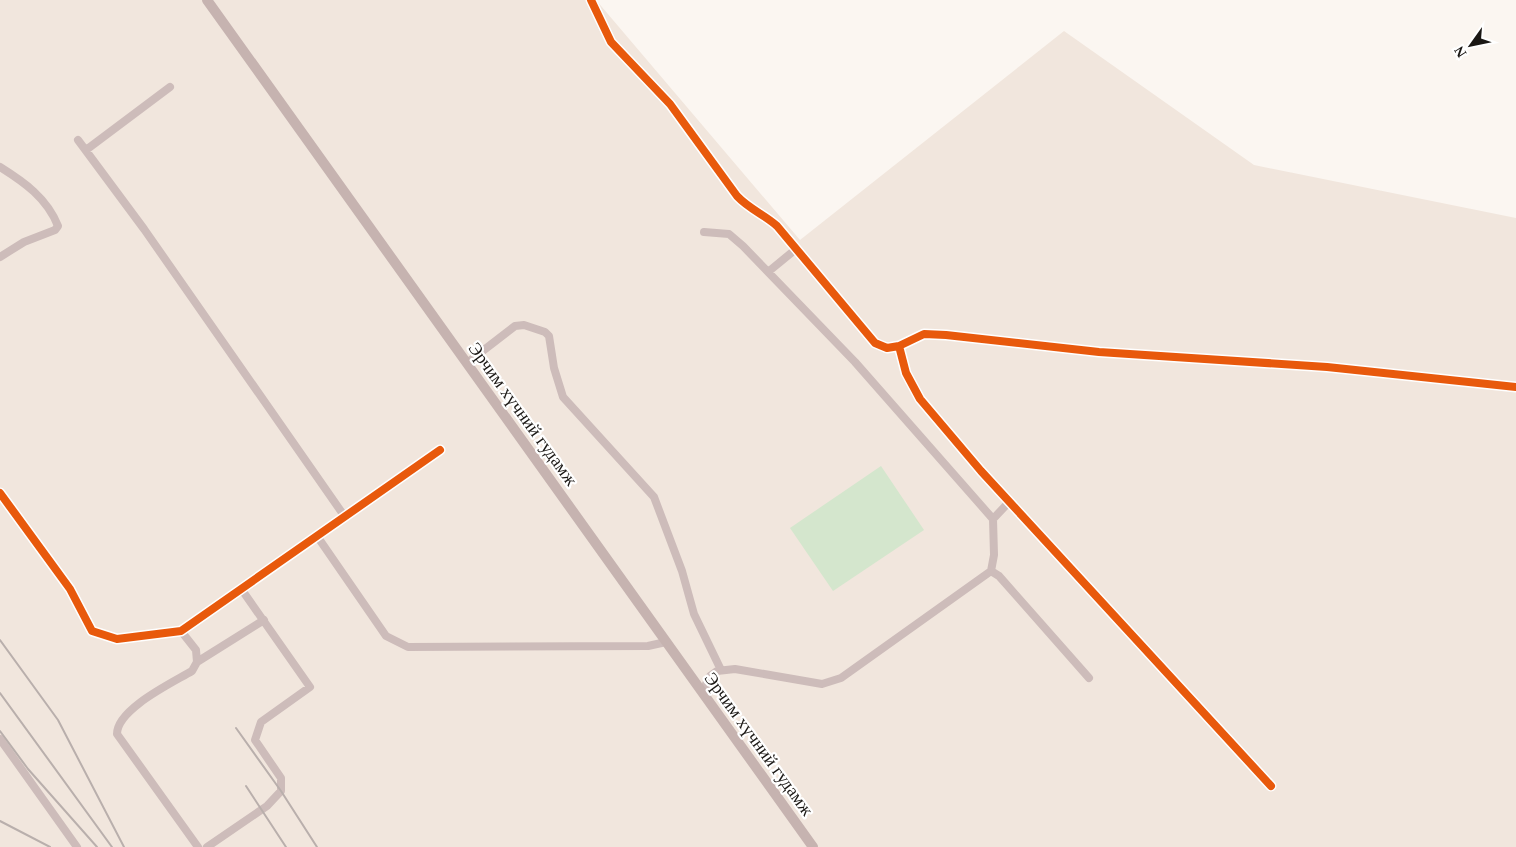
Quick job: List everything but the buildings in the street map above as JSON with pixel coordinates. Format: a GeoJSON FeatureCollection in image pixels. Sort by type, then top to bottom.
{"type":"FeatureCollection","features":[{"type":"Feature","properties":{"kind":"main road","name":"Эрчим хүчний гудамж"},"geometry":{"type":"LineString","coordinates":[[208,0],[813,847]]}},
{"type":"Feature","properties":{"kind":"street"},"geometry":{"type":"LineString","coordinates":[[591,0],[611,42],[670,104],[737,196],[758,214],[771,220],[875,343],[887,348],[899,346],[924,334],[946,335],[1098,352],[1328,367],[1516,387]]}},
{"type":"Feature","properties":{"kind":"street"},"geometry":{"type":"LineString","coordinates":[[86,150],[170,87]]}},
{"type":"Feature","properties":{"kind":"street"},"geometry":{"type":"LineString","coordinates":[[78,140],[144,229],[345,517]]}},
{"type":"Feature","properties":{"kind":"street"},"geometry":{"type":"LineString","coordinates":[[0,167],[20,179],[36,192],[53,211],[58,226],[55,230],[24,242],[0,257]]}},
{"type":"Feature","properties":{"kind":"street"},"geometry":{"type":"LineString","coordinates":[[704,232],[729,234],[855,362],[993,519],[994,556],[991,571],[841,678],[822,684],[743,670],[721,670],[712,674],[707,679],[706,698]]}},
{"type":"Feature","properties":{"kind":"street"},"geometry":{"type":"LineString","coordinates":[[768,272],[796,249]]}},
{"type":"Feature","properties":{"kind":"street"},"geometry":{"type":"LineString","coordinates":[[467,363],[515,326],[524,325],[545,332],[549,336],[554,368],[563,397],[654,497],[682,571],[694,614],[721,670]]}},
{"type":"Feature","properties":{"kind":"street"},"geometry":{"type":"LineString","coordinates":[[899,346],[906,373],[920,399],[1010,501],[1271,786]]}},
{"type":"Feature","properties":{"kind":"street"},"geometry":{"type":"LineString","coordinates":[[0,493],[70,589],[92,631],[118,639],[180,631],[242,590],[440,450]]}},
{"type":"Feature","properties":{"kind":"street"},"geometry":{"type":"LineString","coordinates":[[993,519],[1010,501]]}},
{"type":"Feature","properties":{"kind":"street"},"geometry":{"type":"LineString","coordinates":[[317,536],[386,636],[408,647],[648,646],[666,642]]}},
{"type":"Feature","properties":{"kind":"street"},"geometry":{"type":"LineString","coordinates":[[991,571],[999,576],[1089,678]]}},
{"type":"Feature","properties":{"kind":"street"},"geometry":{"type":"LineString","coordinates":[[208,847],[267,806],[282,791],[281,778],[255,740],[261,722],[310,687],[242,590]]}},
{"type":"Feature","properties":{"kind":"street"},"geometry":{"type":"LineString","coordinates":[[198,847],[117,734],[117,726],[128,711],[192,670],[198,662],[264,620]]}},
{"type":"Feature","properties":{"kind":"street"},"geometry":{"type":"LineString","coordinates":[[180,631],[196,650],[198,662]]}},
{"type":"Feature","properties":{"kind":"street"},"geometry":{"type":"LineString","coordinates":[[0,739],[77,847]]}},
{"type":"Feature","properties":{"kind":"shaded area"},"geometry":{"type":"Polygon","coordinates":[[[0,0],[596,0],[800,240],[1064,31],[1254,165],[1516,218],[1516,847],[0,847],[0,0]]]}},
{"type":"Feature","properties":{"kind":"green space"},"geometry":{"type":"Polygon","coordinates":[[[881,466],[924,530],[833,591],[790,528],[881,466]]]}},
{"type":"Feature","properties":{"kind":"railway"},"geometry":{"type":"LineString","coordinates":[[0,640],[58,720],[124,847]]}},
{"type":"Feature","properties":{"kind":"railway"},"geometry":{"type":"LineString","coordinates":[[0,693],[112,847]]}},
{"type":"Feature","properties":{"kind":"railway"},"geometry":{"type":"LineString","coordinates":[[236,728],[281,791],[317,847]]}},
{"type":"Feature","properties":{"kind":"railway"},"geometry":{"type":"LineString","coordinates":[[0,731],[28,769],[97,847]]}},
{"type":"Feature","properties":{"kind":"railway"},"geometry":{"type":"LineString","coordinates":[[246,786],[286,847]]}},
{"type":"Feature","properties":{"kind":"railway"},"geometry":{"type":"LineString","coordinates":[[0,821],[50,847]]}},
{"type":"Feature","properties":{"kind":"cycle path"},"geometry":{"type":"LineString","coordinates":[[591,0],[611,42],[670,104],[737,196],[777,226],[875,343],[887,348],[899,346],[906,373],[920,399],[981,471],[1271,786]]}},
{"type":"Feature","properties":{"kind":"cycle path"},"geometry":{"type":"LineString","coordinates":[[899,346],[924,334],[946,335],[1099,352],[1327,367],[1516,387]]}},
{"type":"Feature","properties":{"kind":"cycle path"},"geometry":{"type":"LineString","coordinates":[[0,493],[70,589],[92,631],[117,639],[181,631],[440,450]]}}]}
